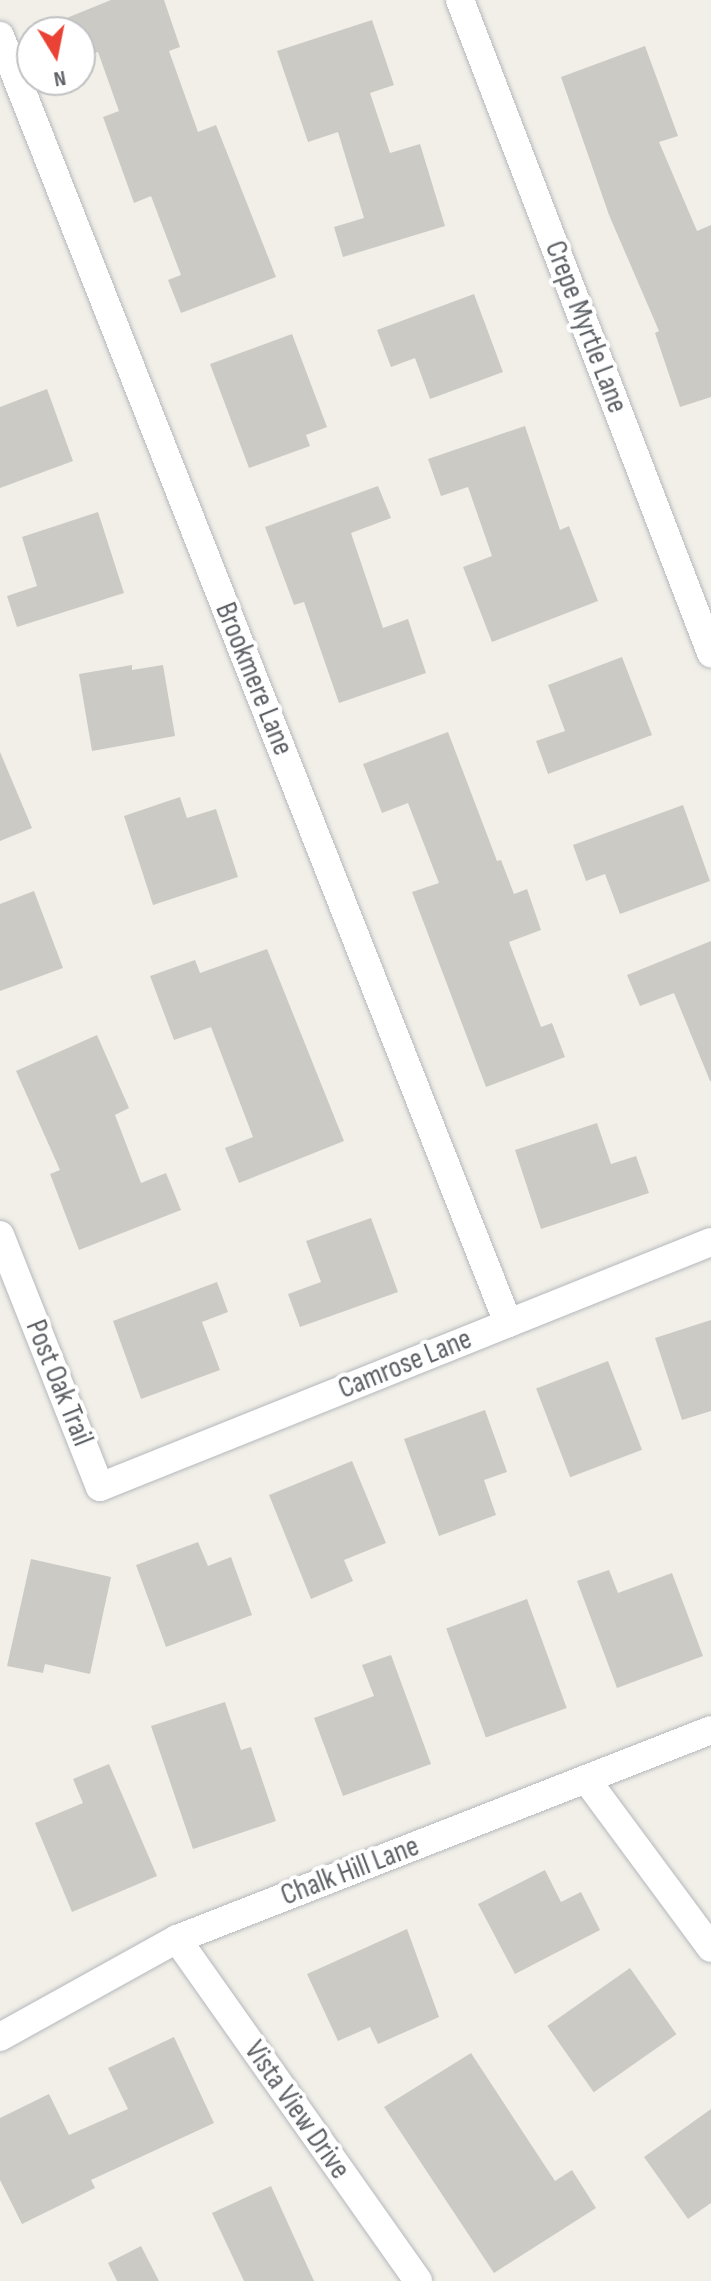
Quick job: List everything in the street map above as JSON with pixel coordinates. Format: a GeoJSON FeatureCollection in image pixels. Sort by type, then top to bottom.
{"type":"FeatureCollection","features":[{"type":"Feature","properties":{"kind":"street","name":"Crepe Myrtle Lane"},"geometry":{"type":"LineString","coordinates":[[460,0],[711,653]]}},
{"type":"Feature","properties":{"kind":"street","name":"Brookmere Lane"},"geometry":{"type":"LineString","coordinates":[[0,36],[508,1323]]}},
{"type":"Feature","properties":{"kind":"street","name":"Post Oak Trail"},"geometry":{"type":"LineString","coordinates":[[0,1235],[100,1487]]}},
{"type":"Feature","properties":{"kind":"street","name":"Camrose Lane"},"geometry":{"type":"LineString","coordinates":[[100,1487],[711,1242]]}},
{"type":"Feature","properties":{"kind":"street","name":"Chalk Hill Lane"},"geometry":{"type":"LineString","coordinates":[[0,2037],[177,1939],[711,1730]]}},
{"type":"Feature","properties":{"kind":"street"},"geometry":{"type":"LineString","coordinates":[[586,1779],[711,1948]]}},
{"type":"Feature","properties":{"kind":"street","name":"Vista View Drive"},"geometry":{"type":"LineString","coordinates":[[177,1939],[418,2281]]}},
{"type":"Feature","properties":{"kind":"building"},"geometry":{"type":"Polygon","coordinates":[[[111,0],[164,0],[180,47],[169,51],[198,132],[216,125],[276,277],[181,313],[168,280],[181,275],[151,196],[134,203],[103,117],[119,111],[96,53],[96,16],[72,16],[111,0]]]}},
{"type":"Feature","properties":{"kind":"building"},"geometry":{"type":"Polygon","coordinates":[[[372,20],[394,85],[370,93],[390,153],[420,144],[445,226],[343,257],[334,227],[364,218],[338,132],[308,142],[277,51],[372,20]]]}},
{"type":"Feature","properties":{"kind":"building"},"geometry":{"type":"Polygon","coordinates":[[[645,46],[678,136],[659,142],[697,231],[711,225],[711,397],[680,407],[655,333],[659,331],[609,215],[561,77],[645,46]]]}},
{"type":"Feature","properties":{"kind":"building"},"geometry":{"type":"Polygon","coordinates":[[[474,294],[503,372],[430,399],[415,358],[391,367],[377,330],[474,294]]]}},
{"type":"Feature","properties":{"kind":"building"},"geometry":{"type":"Polygon","coordinates":[[[292,334],[327,427],[306,435],[310,446],[249,468],[210,364],[292,334]]]}},
{"type":"Feature","properties":{"kind":"building"},"geometry":{"type":"Polygon","coordinates":[[[47,389],[73,461],[0,488],[0,407],[47,389]]]}},
{"type":"Feature","properties":{"kind":"building"},"geometry":{"type":"Polygon","coordinates":[[[525,426],[560,530],[569,526],[598,601],[492,642],[463,567],[492,556],[468,487],[441,496],[428,459],[525,426]]]}},
{"type":"Feature","properties":{"kind":"building"},"geometry":{"type":"Polygon","coordinates":[[[378,486],[391,518],[351,533],[383,628],[408,619],[426,673],[339,703],[304,602],[294,605],[265,527],[378,486]]]}},
{"type":"Feature","properties":{"kind":"building"},"geometry":{"type":"Polygon","coordinates":[[[98,512],[124,593],[17,627],[7,596],[37,586],[22,537],[98,512]]]}},
{"type":"Feature","properties":{"kind":"building"},"geometry":{"type":"Polygon","coordinates":[[[622,657],[652,735],[548,774],[536,741],[565,731],[548,685],[622,657]]]}},
{"type":"Feature","properties":{"kind":"building"},"geometry":{"type":"Polygon","coordinates":[[[132,665],[132,670],[163,665],[175,736],[92,751],[79,674],[132,665]]]}},
{"type":"Feature","properties":{"kind":"building"},"geometry":{"type":"Polygon","coordinates":[[[448,732],[497,861],[501,860],[514,894],[527,889],[541,930],[509,942],[541,1027],[552,1023],[565,1057],[486,1087],[412,892],[439,883],[408,803],[382,813],[363,764],[448,732]]]}},
{"type":"Feature","properties":{"kind":"building"},"geometry":{"type":"Polygon","coordinates":[[[0,752],[32,828],[0,841],[0,752]]]}},
{"type":"Feature","properties":{"kind":"building"},"geometry":{"type":"Polygon","coordinates":[[[180,797],[187,818],[216,809],[238,877],[153,905],[124,816],[180,797]]]}},
{"type":"Feature","properties":{"kind":"building"},"geometry":{"type":"Polygon","coordinates":[[[683,805],[710,881],[620,914],[605,874],[586,881],[573,845],[683,805]]]}},
{"type":"Feature","properties":{"kind":"building"},"geometry":{"type":"Polygon","coordinates":[[[34,891],[63,968],[0,991],[0,904],[34,891]]]}},
{"type":"Feature","properties":{"kind":"building"},"geometry":{"type":"Polygon","coordinates":[[[711,941],[710,1081],[674,993],[640,1006],[627,975],[711,941]]]}},
{"type":"Feature","properties":{"kind":"building"},"geometry":{"type":"Polygon","coordinates":[[[267,949],[344,1141],[239,1183],[225,1148],[253,1137],[211,1027],[174,1040],[150,976],[195,960],[200,973],[267,949]]]}},
{"type":"Feature","properties":{"kind":"building"},"geometry":{"type":"Polygon","coordinates":[[[97,1035],[129,1108],[115,1115],[141,1183],[166,1173],[181,1210],[79,1250],[50,1174],[60,1170],[16,1071],[97,1035]]]}},
{"type":"Feature","properties":{"kind":"building"},"geometry":{"type":"Polygon","coordinates":[[[597,1123],[611,1164],[636,1156],[649,1193],[541,1229],[515,1150],[597,1123]]]}},
{"type":"Feature","properties":{"kind":"building"},"geometry":{"type":"Polygon","coordinates":[[[371,1218],[398,1292],[300,1327],[288,1294],[321,1282],[306,1241],[371,1218]]]}},
{"type":"Feature","properties":{"kind":"building"},"geometry":{"type":"Polygon","coordinates":[[[217,1282],[228,1312],[202,1322],[220,1370],[141,1399],[113,1321],[217,1282]]]}},
{"type":"Feature","properties":{"kind":"building"},"geometry":{"type":"Polygon","coordinates":[[[711,1320],[711,1411],[682,1420],[655,1338],[711,1320]]]}},
{"type":"Feature","properties":{"kind":"building"},"geometry":{"type":"Polygon","coordinates":[[[608,1361],[642,1450],[570,1477],[536,1389],[608,1361]]]}},
{"type":"Feature","properties":{"kind":"building"},"geometry":{"type":"Polygon","coordinates":[[[485,1410],[507,1472],[484,1480],[496,1515],[439,1536],[404,1439],[485,1410]]]}},
{"type":"Feature","properties":{"kind":"building"},"geometry":{"type":"Polygon","coordinates":[[[352,1461],[386,1543],[344,1560],[353,1581],[311,1599],[269,1495],[352,1461]]]}},
{"type":"Feature","properties":{"kind":"building"},"geometry":{"type":"Polygon","coordinates":[[[198,1542],[208,1566],[231,1557],[252,1615],[166,1647],[136,1565],[198,1542]]]}},
{"type":"Feature","properties":{"kind":"building"},"geometry":{"type":"Polygon","coordinates":[[[31,1559],[111,1577],[90,1674],[45,1664],[43,1673],[7,1666],[31,1559]]]}},
{"type":"Feature","properties":{"kind":"building"},"geometry":{"type":"Polygon","coordinates":[[[609,1570],[618,1593],[672,1573],[703,1656],[617,1688],[577,1581],[609,1570]]]}},
{"type":"Feature","properties":{"kind":"building"},"geometry":{"type":"Polygon","coordinates":[[[527,1599],[567,1708],[486,1737],[446,1628],[527,1599]]]}},
{"type":"Feature","properties":{"kind":"building"},"geometry":{"type":"Polygon","coordinates":[[[391,1655],[431,1764],[343,1796],[314,1718],[374,1696],[362,1665],[391,1655]]]}},
{"type":"Feature","properties":{"kind":"building"},"geometry":{"type":"Polygon","coordinates":[[[225,1702],[241,1750],[251,1747],[276,1821],[193,1849],[151,1726],[225,1702]]]}},
{"type":"Feature","properties":{"kind":"building"},"geometry":{"type":"Polygon","coordinates":[[[109,1764],[157,1876],[72,1912],[35,1823],[83,1803],[73,1779],[109,1764]]]}},
{"type":"Feature","properties":{"kind":"building"},"geometry":{"type":"Polygon","coordinates":[[[545,1870],[561,1902],[581,1892],[600,1930],[515,1974],[478,1904],[545,1870]]]}},
{"type":"Feature","properties":{"kind":"building"},"geometry":{"type":"Polygon","coordinates":[[[407,1929],[439,2017],[378,2044],[370,2027],[338,2041],[307,1974],[407,1929]]]}},
{"type":"Feature","properties":{"kind":"building"},"geometry":{"type":"Polygon","coordinates":[[[630,1968],[676,2034],[594,2092],[547,2026],[630,1968]]]}},
{"type":"Feature","properties":{"kind":"building"},"geometry":{"type":"Polygon","coordinates":[[[174,2037],[214,2123],[91,2180],[95,2188],[22,2224],[0,2180],[0,2118],[49,2094],[69,2135],[128,2109],[108,2068],[174,2037]]]}},
{"type":"Feature","properties":{"kind":"building"},"geometry":{"type":"Polygon","coordinates":[[[471,2053],[555,2181],[572,2170],[596,2208],[494,2273],[384,2107],[471,2053]]]}},
{"type":"Feature","properties":{"kind":"building"},"geometry":{"type":"Polygon","coordinates":[[[711,2109],[711,2203],[688,2219],[644,2157],[711,2109]]]}},
{"type":"Feature","properties":{"kind":"building"},"geometry":{"type":"Polygon","coordinates":[[[271,2186],[314,2281],[244,2281],[212,2213],[271,2186]]]}},
{"type":"Feature","properties":{"kind":"building"},"geometry":{"type":"Polygon","coordinates":[[[141,2246],[159,2281],[117,2281],[108,2263],[141,2246]]]}}]}
